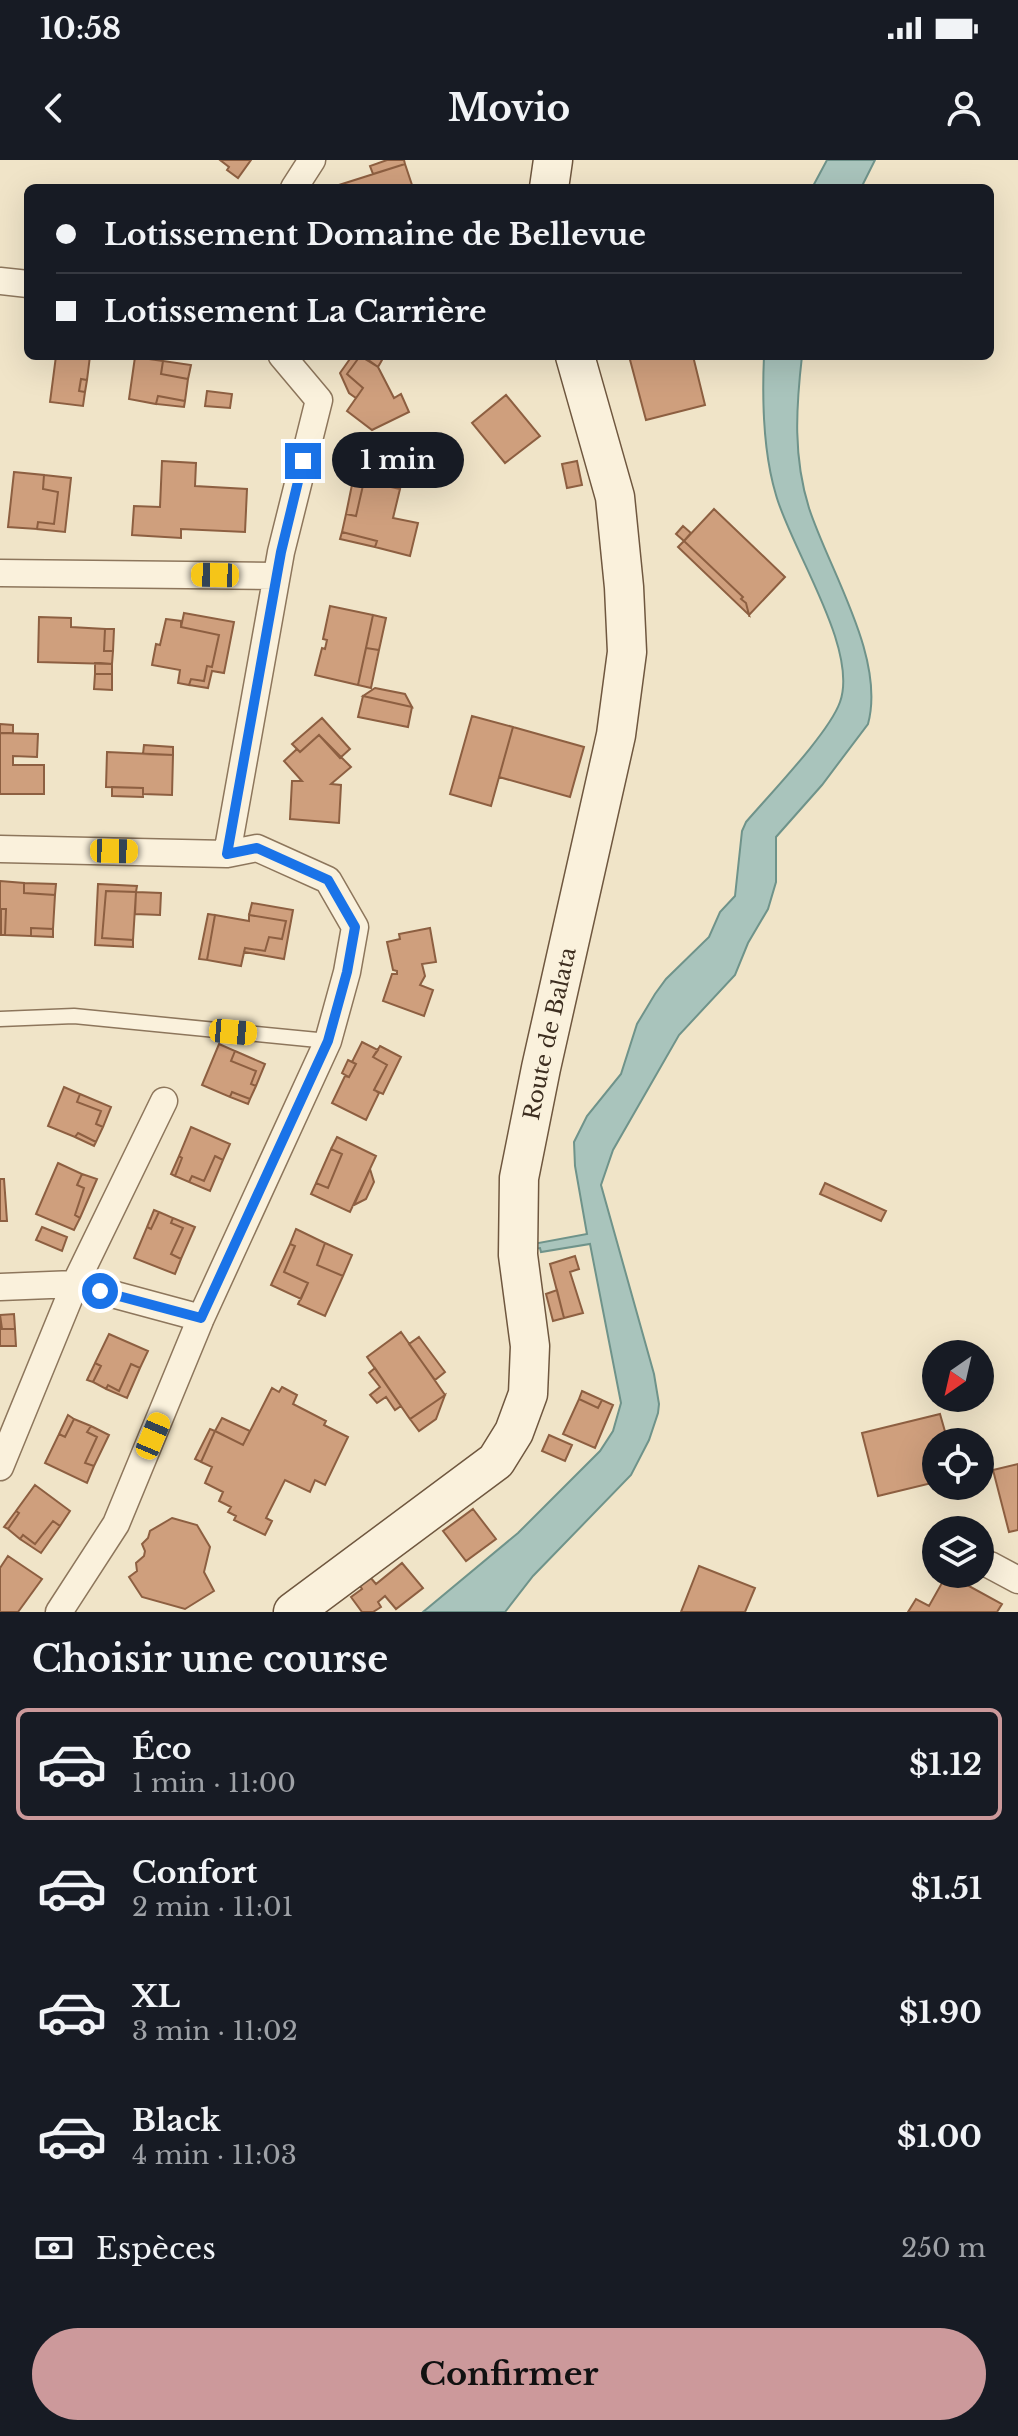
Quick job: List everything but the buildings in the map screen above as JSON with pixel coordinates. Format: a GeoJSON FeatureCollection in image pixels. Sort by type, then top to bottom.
{"type":"FeatureCollection","features":[{"type":"Feature","properties":{"kind":"main road"},"geometry":{"type":"LineString","coordinates":[[549,184],[552,160]]}},
{"type":"Feature","properties":{"kind":"main road","name":"Route de Balata"},"geometry":{"type":"LineString","coordinates":[[293,1612],[496,1461],[514,1432],[528,1394],[530,1346],[518,1255],[519,1178],[616,735],[627,652],[615,497],[576,360]]}},
{"type":"Feature","properties":{"kind":"street"},"geometry":{"type":"LineString","coordinates":[[297,184],[312,160]]}},
{"type":"Feature","properties":{"kind":"street"},"geometry":{"type":"LineString","coordinates":[[0,281],[24,284]]}},
{"type":"Feature","properties":{"kind":"street"},"geometry":{"type":"LineString","coordinates":[[227,854],[276,576],[319,400],[285,360]]}},
{"type":"Feature","properties":{"kind":"street"},"geometry":{"type":"LineString","coordinates":[[0,573],[276,576]]}},
{"type":"Feature","properties":{"kind":"street"},"geometry":{"type":"LineString","coordinates":[[0,849],[227,854],[257,848],[328,880],[355,927],[347,972],[328,1041],[201,1318],[116,1524],[59,1612]]}},
{"type":"Feature","properties":{"kind":"street"},"geometry":{"type":"LineString","coordinates":[[0,1467],[75,1284],[164,1101]]}},
{"type":"Feature","properties":{"kind":"street"},"geometry":{"type":"LineString","coordinates":[[0,1287],[75,1284],[201,1318]]}},
{"type":"Feature","properties":{"kind":"street"},"geometry":{"type":"LineString","coordinates":[[994,1567],[1018,1580]]}},
{"type":"Feature","properties":{"kind":"lane"},"geometry":{"type":"LineString","coordinates":[[0,1019],[74,1016],[328,1041]]}},
{"type":"Feature","properties":{"kind":"water"},"geometry":{"type":"Polygon","coordinates":[[[827,160],[875,160],[863,184],[814,184],[827,160]]]}},
{"type":"Feature","properties":{"kind":"water"},"geometry":{"type":"Polygon","coordinates":[[[764,360],[802,360],[797,413],[800,470],[809,508],[863,643],[871,698],[868,724],[822,785],[776,837],[776,882],[768,909],[748,943],[735,975],[679,1035],[613,1150],[601,1185],[654,1374],[659,1404],[649,1440],[631,1475],[533,1576],[505,1612],[423,1612],[518,1533],[600,1451],[613,1431],[621,1403],[590,1244],[541,1252],[540,1248],[533,1249],[533,1244],[587,1234],[574,1142],[587,1116],[621,1074],[637,1024],[655,994],[709,937],[720,912],[735,896],[742,831],[746,822],[812,746],[840,702],[843,680],[832,627],[784,517],[772,479],[764,426],[764,360]]]}},
{"type":"Feature","properties":{"kind":"route"},"geometry":{"type":"LineString","coordinates":[[100,1291],[201,1318],[328,1041],[347,972],[355,927],[328,880],[257,848],[227,854],[281,552],[303,461]]}}]}
